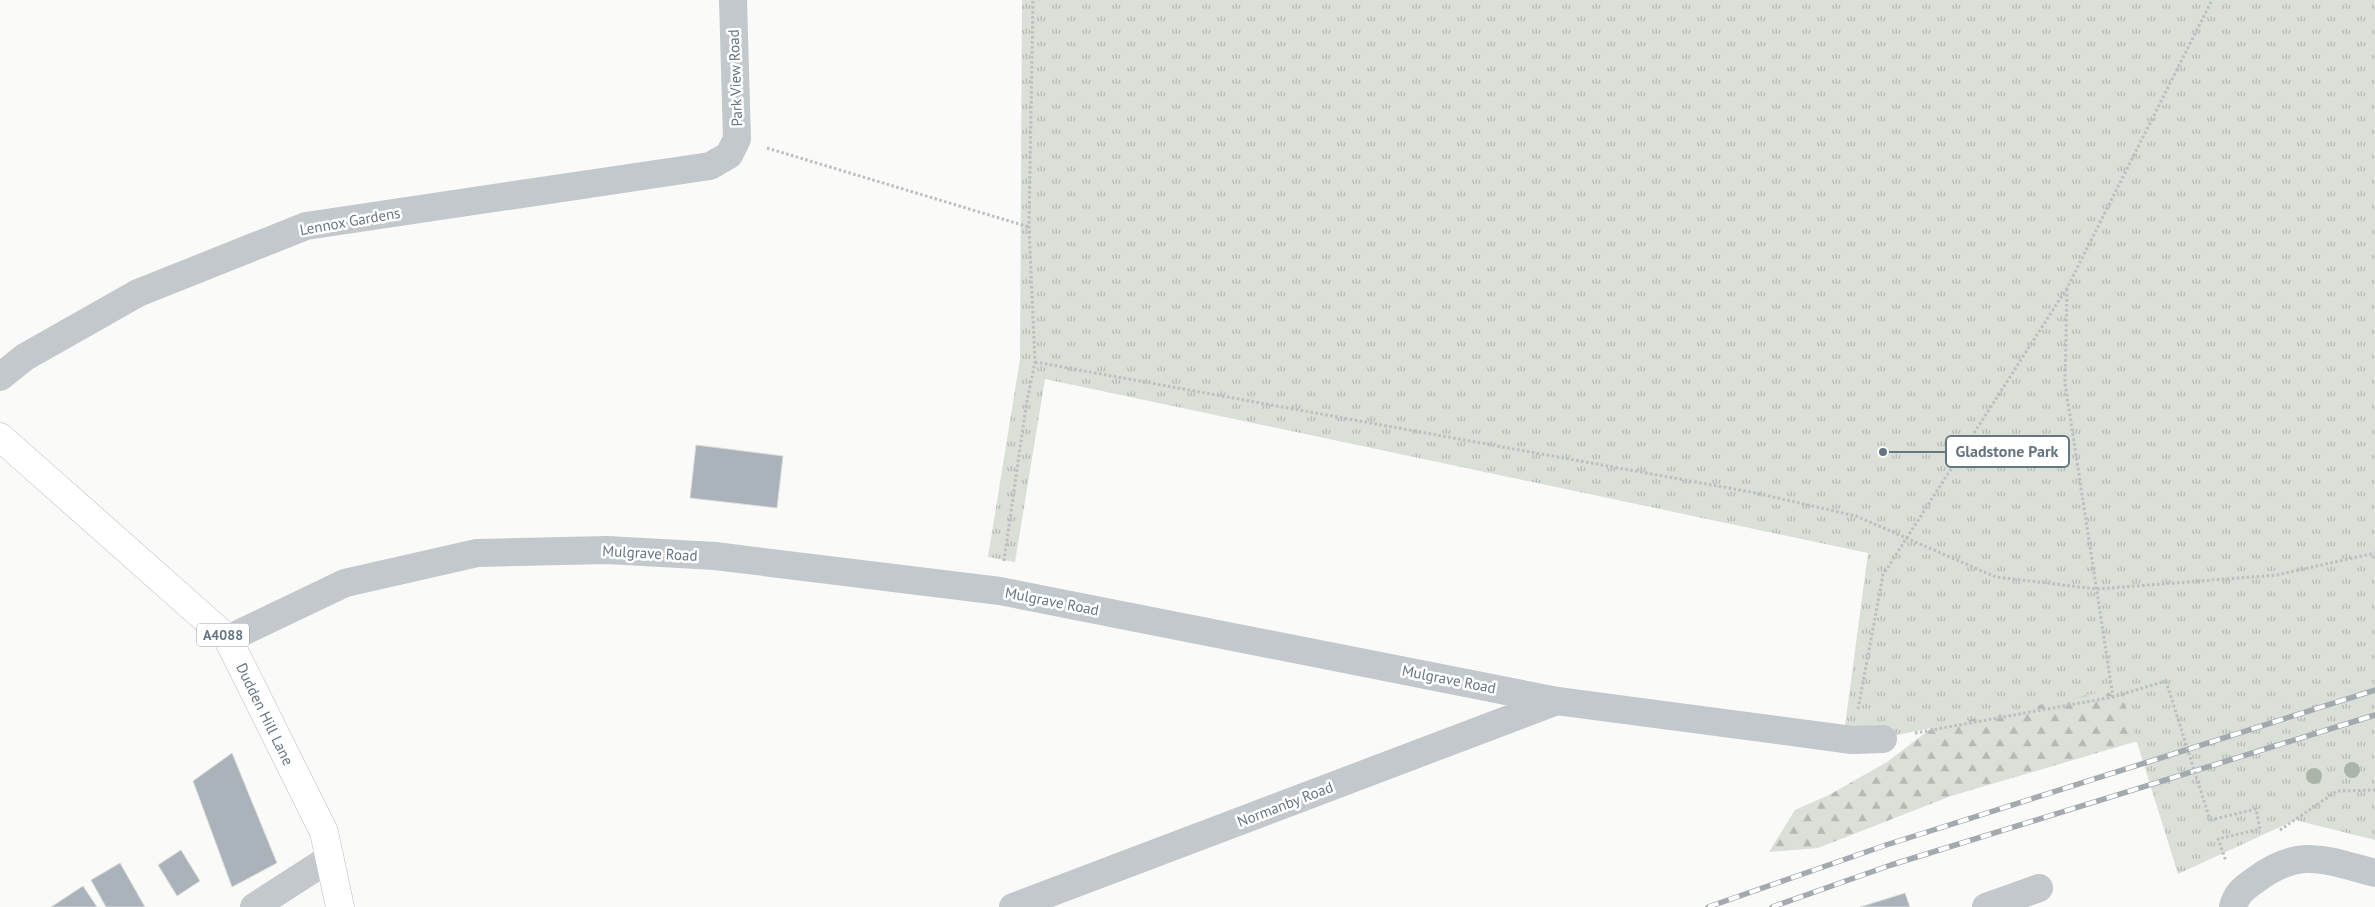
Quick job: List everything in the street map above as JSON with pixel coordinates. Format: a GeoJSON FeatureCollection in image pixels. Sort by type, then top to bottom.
{"type":"FeatureCollection","features":[{"type":"Feature","properties":{"kind":"main road","name":"Dudden Hill Lane"},"geometry":{"type":"LineString","coordinates":[[0,436],[228,639],[324,832],[340,907]]}},
{"type":"Feature","properties":{"kind":"street","name":"Park View Road"},"geometry":{"type":"LineString","coordinates":[[733,0],[733,147]]}},
{"type":"Feature","properties":{"kind":"street","name":"Lennox Gardens"},"geometry":{"type":"LineString","coordinates":[[0,377],[26,357],[138,292],[306,226],[710,166],[733,147]]}},
{"type":"Feature","properties":{"kind":"street","name":"Mulgrave Road"},"geometry":{"type":"LineString","coordinates":[[228,639],[345,584],[477,553],[607,550],[714,556],[1000,591],[1556,701],[1852,740],[1883,739]]}},
{"type":"Feature","properties":{"kind":"street","name":"Normanby Road"},"geometry":{"type":"LineString","coordinates":[[1013,907],[1556,701]]}},
{"type":"Feature","properties":{"kind":"street"},"geometry":{"type":"LineString","coordinates":[[254,907],[330,858]]}},
{"type":"Feature","properties":{"kind":"street"},"geometry":{"type":"LineString","coordinates":[[2237,899],[2266,872],[2292,860],[2314,858],[2375,873]]}},
{"type":"Feature","properties":{"kind":"street"},"geometry":{"type":"LineString","coordinates":[[1986,907],[2040,888]]}},
{"type":"Feature","properties":{"kind":"path"},"geometry":{"type":"LineString","coordinates":[[1000,591],[1026,406],[1035,362],[1029,227],[1033,0]]}},
{"type":"Feature","properties":{"kind":"path"},"geometry":{"type":"LineString","coordinates":[[1852,740],[1883,575],[2067,288],[2212,0]]}},
{"type":"Feature","properties":{"kind":"path"},"geometry":{"type":"LineString","coordinates":[[733,147],[1029,227]]}},
{"type":"Feature","properties":{"kind":"path"},"geometry":{"type":"LineString","coordinates":[[2067,288],[2065,383],[2113,697]]}},
{"type":"Feature","properties":{"kind":"path"},"geometry":{"type":"LineString","coordinates":[[1035,362],[1756,493],[1856,516],[1996,576],[2097,589],[2277,575],[2375,553]]}},
{"type":"Feature","properties":{"kind":"path"},"geometry":{"type":"LineString","coordinates":[[1883,739],[2113,697],[2166,681],[2210,820],[2256,809],[2260,829],[2218,839],[2228,866]]}},
{"type":"Feature","properties":{"kind":"path"},"geometry":{"type":"LineString","coordinates":[[2275,834],[2337,791],[2375,790]]}},
{"type":"Feature","properties":{"kind":"green space"},"geometry":{"type":"Polygon","coordinates":[[[1022,0],[2375,0],[2375,840],[2295,820],[2178,874],[2125,704],[2106,691],[1878,739],[1845,726],[1868,553],[1045,379],[1015,562],[988,557],[1020,359],[1022,0]]]}},
{"type":"Feature","properties":{"kind":"green space"},"geometry":{"type":"Polygon","coordinates":[[[2018,662],[2243,710],[1951,796],[1818,848],[1769,852],[1795,810],[1829,795],[1887,762],[2018,662]]]}},
{"type":"Feature","properties":{"kind":"building"},"geometry":{"type":"Polygon","coordinates":[[[696,445],[783,456],[777,508],[690,498],[696,445]]]}},
{"type":"Feature","properties":{"kind":"building"},"geometry":{"type":"Polygon","coordinates":[[[232,753],[277,863],[232,887],[193,781],[232,753]]]}},
{"type":"Feature","properties":{"kind":"building"},"geometry":{"type":"Polygon","coordinates":[[[181,850],[200,881],[177,896],[158,865],[181,850]]]}},
{"type":"Feature","properties":{"kind":"building"},"geometry":{"type":"Polygon","coordinates":[[[120,863],[145,907],[106,907],[91,880],[120,863]]]}},
{"type":"Feature","properties":{"kind":"building"},"geometry":{"type":"Polygon","coordinates":[[[83,886],[97,907],[51,907],[83,886]]]}},
{"type":"Feature","properties":{"kind":"building"},"geometry":{"type":"Polygon","coordinates":[[[1905,893],[1910,907],[1860,907],[1905,893]]]}},
{"type":"Feature","properties":{"kind":"railway"},"geometry":{"type":"LineString","coordinates":[[1708,907],[1886,845],[2375,690]]}},
{"type":"Feature","properties":{"kind":"railway"},"geometry":{"type":"LineString","coordinates":[[1772,907],[1891,865],[2375,715]]}},
{"type":"Feature","properties":{"kind":"place","name":"Gladstone Park"},"geometry":{"type":"Point","coordinates":[1883,452]}}]}
